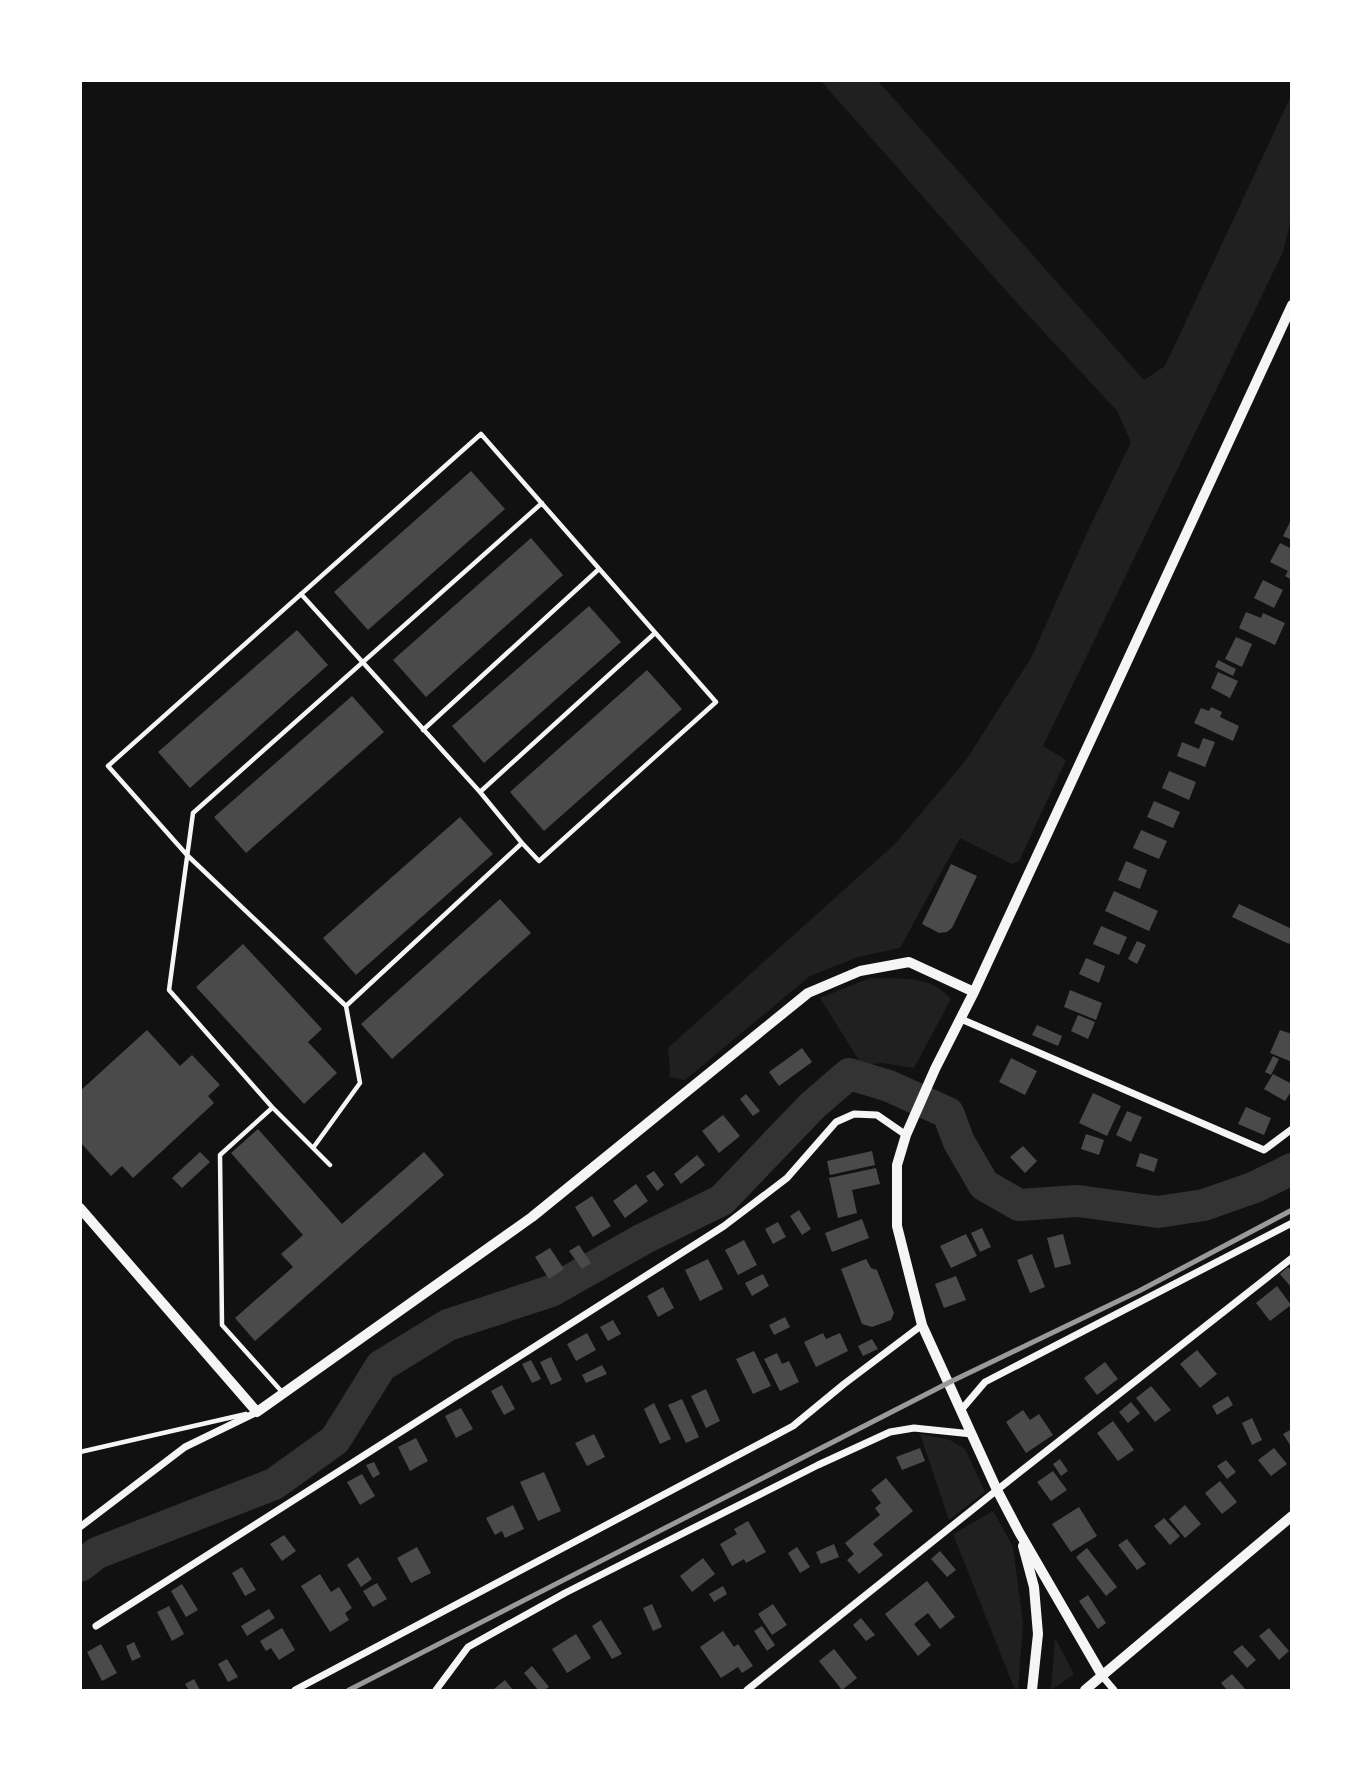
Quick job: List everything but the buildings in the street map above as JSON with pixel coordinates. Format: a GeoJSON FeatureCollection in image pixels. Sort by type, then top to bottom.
{"type":"FeatureCollection","features":[{"type":"Feature","properties":{"kind":"street"},"geometry":{"type":"LineString","coordinates":[[1114,1690],[1102,1676],[1019,1532],[922,1325],[897,1226],[897,1165],[906,1135],[935,1069],[974,992],[1292,304]]}},
{"type":"Feature","properties":{"kind":"street"},"geometry":{"type":"LineString","coordinates":[[80,1527],[185,1447],[257,1412],[532,1217],[808,993],[860,971],[909,962],[974,992]]}},
{"type":"Feature","properties":{"kind":"street"},"geometry":{"type":"LineString","coordinates":[[961,1019],[1264,1150],[1292,1129]]}},
{"type":"Feature","properties":{"kind":"street"},"geometry":{"type":"LineString","coordinates":[[96,1626],[724,1226],[787,1178],[836,1122],[854,1114],[877,1115],[906,1135]]}},
{"type":"Feature","properties":{"kind":"street"},"geometry":{"type":"LineString","coordinates":[[80,1208],[257,1412]]}},
{"type":"Feature","properties":{"kind":"street"},"geometry":{"type":"LineString","coordinates":[[962,1409],[985,1382],[1292,1223]]}},
{"type":"Feature","properties":{"kind":"street"},"geometry":{"type":"LineString","coordinates":[[747,1690],[1292,1258]]}},
{"type":"Feature","properties":{"kind":"street"},"geometry":{"type":"LineString","coordinates":[[296,1690],[793,1426],[922,1325]]}},
{"type":"Feature","properties":{"kind":"street"},"geometry":{"type":"LineString","coordinates":[[436,1690],[468,1647],[565,1593],[818,1465],[890,1432],[914,1428],[972,1434]]}},
{"type":"Feature","properties":{"kind":"street"},"geometry":{"type":"LineString","coordinates":[[1085,1690],[1292,1516]]}},
{"type":"Feature","properties":{"kind":"street"},"geometry":{"type":"LineString","coordinates":[[1019,1532],[1034,1587],[1038,1634],[1032,1690]]}},
{"type":"Feature","properties":{"kind":"lane"},"geometry":{"type":"LineString","coordinates":[[301,594],[539,861],[716,702],[481,434],[301,594],[108,766],[187,855],[346,1006],[360,1083],[313,1148]]}},
{"type":"Feature","properties":{"kind":"lane"},"geometry":{"type":"LineString","coordinates":[[330,1165],[272,1107],[169,990],[193,813],[541,503]]}},
{"type":"Feature","properties":{"kind":"lane"},"geometry":{"type":"LineString","coordinates":[[423,730],[599,569]]}},
{"type":"Feature","properties":{"kind":"lane"},"geometry":{"type":"LineString","coordinates":[[480,792],[655,633]]}},
{"type":"Feature","properties":{"kind":"lane"},"geometry":{"type":"LineString","coordinates":[[346,1006],[522,843]]}},
{"type":"Feature","properties":{"kind":"lane"},"geometry":{"type":"LineString","coordinates":[[272,1107],[220,1156],[222,1325],[283,1394]]}},
{"type":"Feature","properties":{"kind":"lane"},"geometry":{"type":"LineString","coordinates":[[81,1450],[257,1412]]}},
{"type":"Feature","properties":{"kind":"shaded area"},"geometry":{"type":"Polygon","coordinates":[[[821,81],[878,81],[1144,380],[1165,366],[1291,96],[1292,215],[1283,252],[1043,746],[1066,760],[1019,861],[1012,864],[960,838],[900,948],[858,957],[810,976],[685,1080],[669,1077],[668,1048],[895,844],[966,760],[1031,658],[1131,442],[1117,411],[1008,293],[821,81]]]}},
{"type":"Feature","properties":{"kind":"shaded area"},"geometry":{"type":"Polygon","coordinates":[[[870,978],[914,979],[934,985],[951,999],[914,1068],[882,1063],[862,1065],[820,998],[870,978]]]}},
{"type":"Feature","properties":{"kind":"shaded area"},"geometry":{"type":"Polygon","coordinates":[[[920,1434],[950,1440],[965,1449],[985,1492],[949,1520],[920,1434]]]}},
{"type":"Feature","properties":{"kind":"shaded area"},"geometry":{"type":"Polygon","coordinates":[[[993,1511],[1013,1547],[1023,1623],[1018,1690],[1015,1690],[953,1534],[993,1511]]]}},
{"type":"Feature","properties":{"kind":"shaded area"},"geometry":{"type":"Polygon","coordinates":[[[1055,1638],[1074,1674],[1051,1690],[1055,1638]]]}},
{"type":"Feature","properties":{"kind":"waterway"},"geometry":{"type":"LineString","coordinates":[[80,1566],[97,1553],[274,1484],[335,1440],[381,1366],[448,1325],[551,1291],[643,1239],[722,1200],[812,1106],[849,1074],[889,1086],[948,1113],[959,1142],[984,1185],[1019,1205],[1078,1201],[1158,1212],[1204,1205],[1255,1187],[1292,1169]]}},
{"type":"Feature","properties":{"kind":"railway"},"geometry":{"type":"LineString","coordinates":[[349,1690],[950,1382],[1139,1291],[1292,1210]]}}]}
